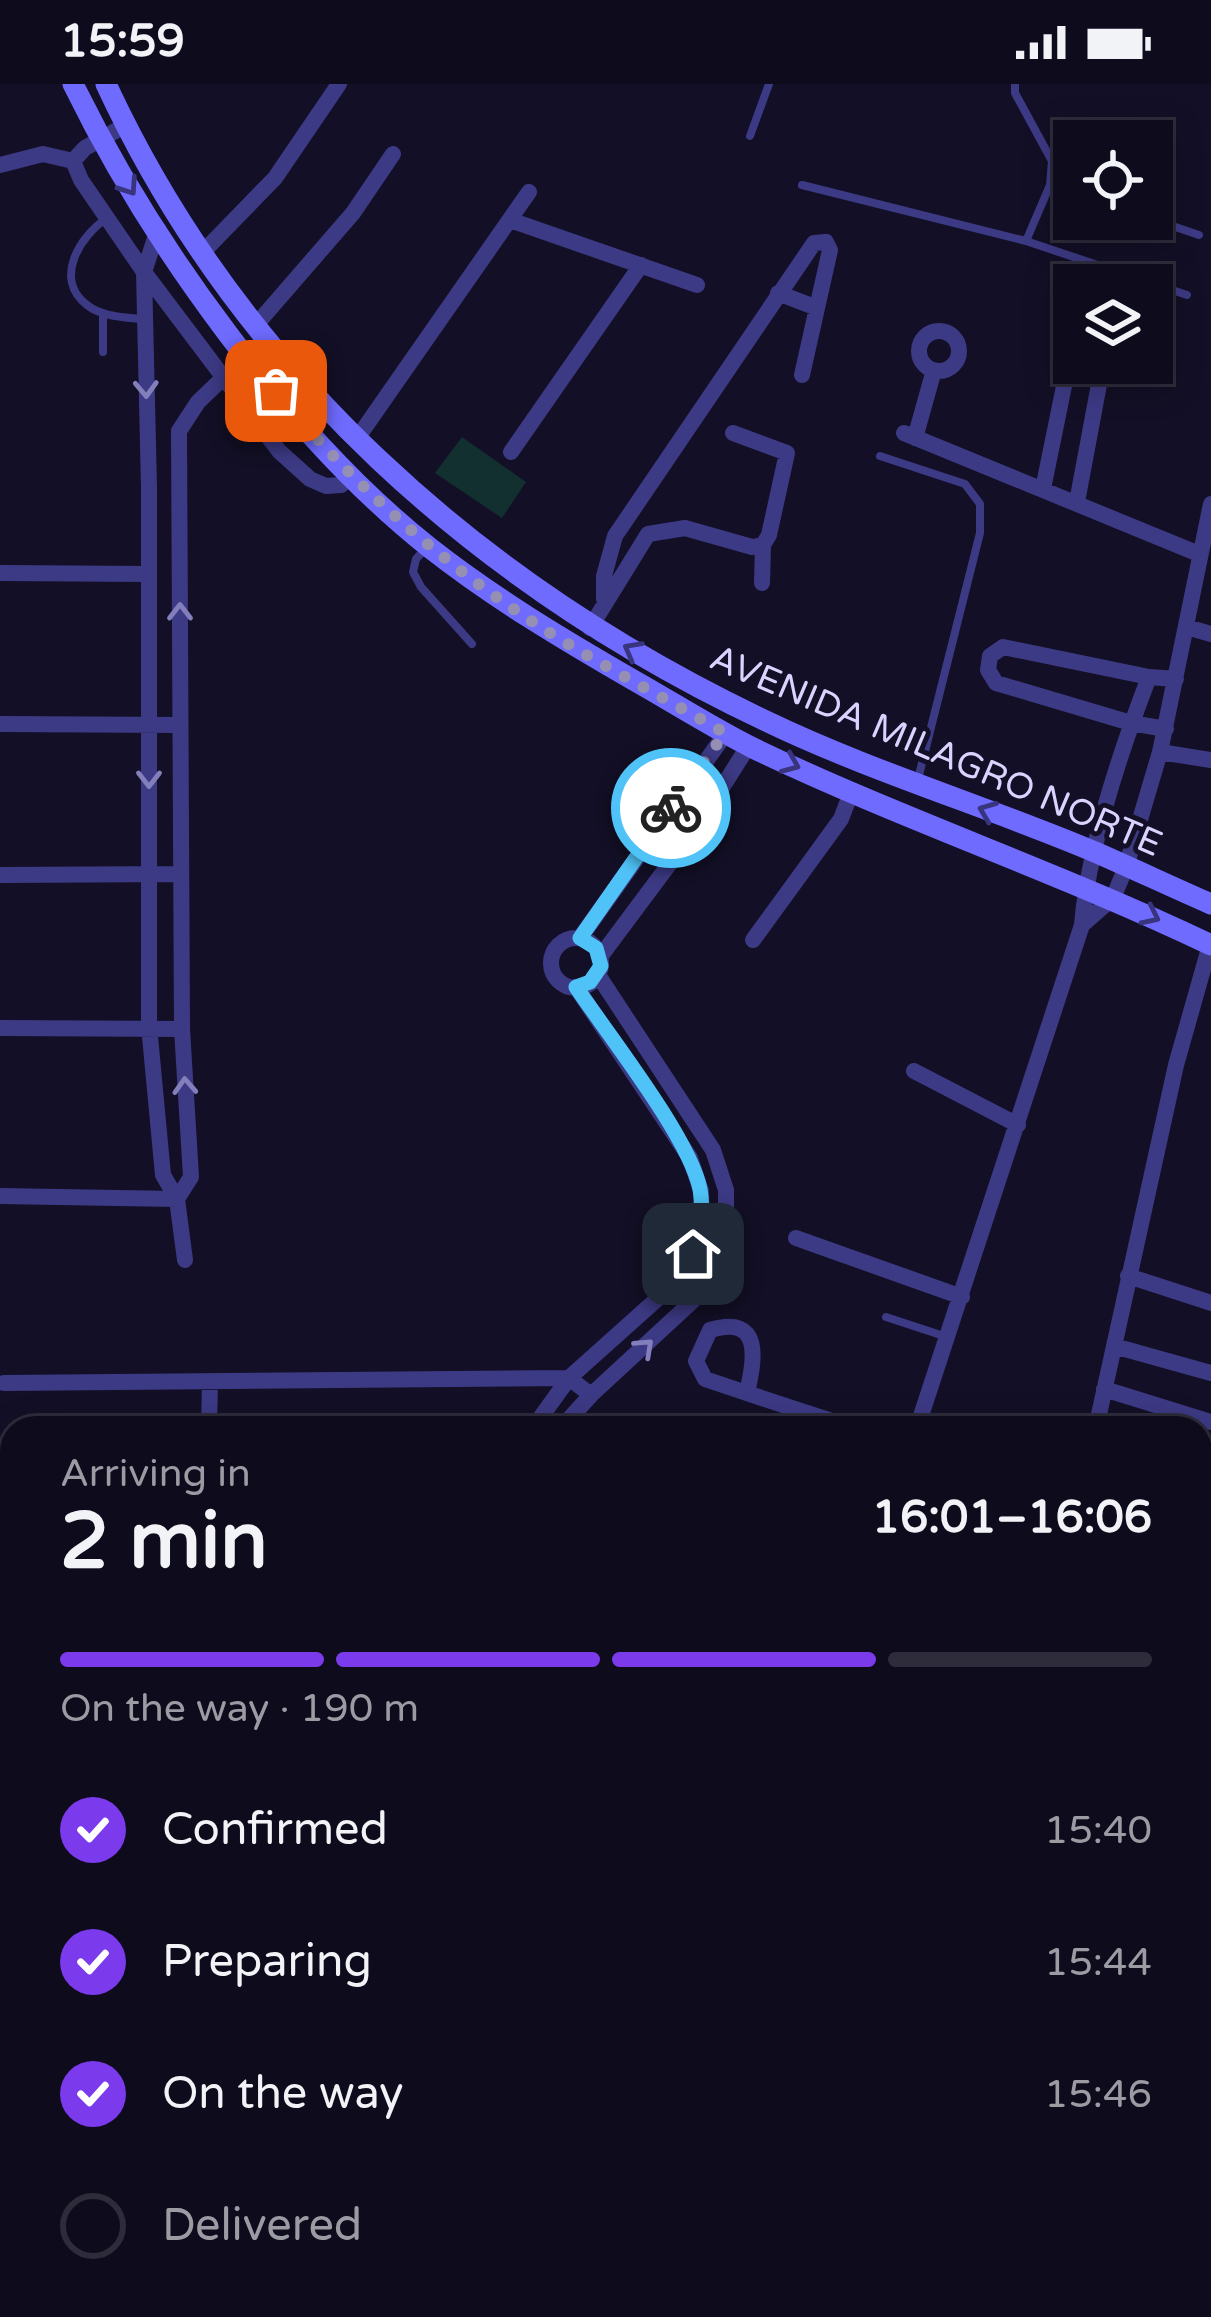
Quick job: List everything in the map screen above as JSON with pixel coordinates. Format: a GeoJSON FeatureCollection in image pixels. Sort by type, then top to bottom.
{"type":"FeatureCollection","features":[{"type":"Feature","properties":{"kind":"main road","name":"AVENIDA MILAGRO NORTE"},"geometry":{"type":"LineString","coordinates":[[74,84],[100,140],[228,332],[351,476],[428,546],[528,619],[749,746],[1113,898],[1211,945]]}},
{"type":"Feature","properties":{"kind":"main road","name":"AVENIDA MILAGRO NORTE"},"geometry":{"type":"LineString","coordinates":[[106,84],[202,253],[306,388],[356,440],[452,524],[590,628],[746,712],[1211,904]]}},
{"type":"Feature","properties":{"kind":"street"},"geometry":{"type":"LineString","coordinates":[[202,253],[275,178],[339,84]]}},
{"type":"Feature","properties":{"kind":"street"},"geometry":{"type":"LineString","coordinates":[[73,160],[126,125]]}},
{"type":"Feature","properties":{"kind":"street"},"geometry":{"type":"LineString","coordinates":[[0,165],[43,154],[73,160],[81,180],[143,272],[279,451],[326,486],[340,485],[351,476]]}},
{"type":"Feature","properties":{"kind":"street"},"geometry":{"type":"LineString","coordinates":[[255,326],[353,213],[393,154]]}},
{"type":"Feature","properties":{"kind":"street"},"geometry":{"type":"LineString","coordinates":[[356,440],[529,192]]}},
{"type":"Feature","properties":{"kind":"street"},"geometry":{"type":"LineString","coordinates":[[510,220],[697,284]]}},
{"type":"Feature","properties":{"kind":"street"},"geometry":{"type":"LineString","coordinates":[[158,229],[143,272],[149,488],[149,1026],[163,1175],[177,1199],[185,1260]]}},
{"type":"Feature","properties":{"kind":"street"},"geometry":{"type":"LineString","coordinates":[[604,599],[604,576],[615,536],[778,293],[814,243],[826,242],[830,250],[802,375]]}},
{"type":"Feature","properties":{"kind":"street"},"geometry":{"type":"LineString","coordinates":[[512,452],[641,266]]}},
{"type":"Feature","properties":{"kind":"street"},"geometry":{"type":"LineString","coordinates":[[778,293],[817,308]]}},
{"type":"Feature","properties":{"kind":"street"},"geometry":{"type":"LineString","coordinates":[[934,370],[910,435],[1199,554]]}},
{"type":"Feature","properties":{"kind":"street"},"geometry":{"type":"LineString","coordinates":[[177,1199],[190,1178],[182,1029],[179,431],[223,378]]}},
{"type":"Feature","properties":{"kind":"street"},"geometry":{"type":"LineString","coordinates":[[1043,489],[1064,384]]}},
{"type":"Feature","properties":{"kind":"street"},"geometry":{"type":"LineString","coordinates":[[1077,502],[1098,384]]}},
{"type":"Feature","properties":{"kind":"street"},"geometry":{"type":"LineString","coordinates":[[733,433],[787,453],[763,545],[762,583]]}},
{"type":"Feature","properties":{"kind":"street"},"geometry":{"type":"LineString","coordinates":[[149,488],[179,490]]}},
{"type":"Feature","properties":{"kind":"street"},"geometry":{"type":"LineString","coordinates":[[1082,925],[1113,898],[1126,867],[1166,729],[1187,627],[1203,592],[1199,554],[1211,504]]}},
{"type":"Feature","properties":{"kind":"street"},"geometry":{"type":"LineString","coordinates":[[590,628],[648,534],[685,528],[752,547],[763,545]]}},
{"type":"Feature","properties":{"kind":"street"},"geometry":{"type":"LineString","coordinates":[[0,573],[149,574]]}},
{"type":"Feature","properties":{"kind":"street"},"geometry":{"type":"LineString","coordinates":[[1187,627],[1211,634]]}},
{"type":"Feature","properties":{"kind":"street"},"geometry":{"type":"LineString","coordinates":[[1166,729],[995,683],[988,670],[990,656],[1003,647],[1176,679]]}},
{"type":"Feature","properties":{"kind":"street"},"geometry":{"type":"LineString","coordinates":[[921,1416],[1082,925],[1085,886],[1131,723],[1149,677]]}},
{"type":"Feature","properties":{"kind":"street"},"geometry":{"type":"LineString","coordinates":[[0,724],[180,725]]}},
{"type":"Feature","properties":{"kind":"street"},"geometry":{"type":"LineString","coordinates":[[580,938],[725,733]]}},
{"type":"Feature","properties":{"kind":"street"},"geometry":{"type":"LineString","coordinates":[[576,987],[590,982],[749,746]]}},
{"type":"Feature","properties":{"kind":"street"},"geometry":{"type":"LineString","coordinates":[[1160,752],[1211,760]]}},
{"type":"Feature","properties":{"kind":"street"},"geometry":{"type":"LineString","coordinates":[[753,940],[842,819],[852,790]]}},
{"type":"Feature","properties":{"kind":"street"},"geometry":{"type":"LineString","coordinates":[[0,875],[181,874]]}},
{"type":"Feature","properties":{"kind":"street"},"geometry":{"type":"LineString","coordinates":[[542,1416],[569,1378],[674,1284],[693,1254],[702,1226],[700,1191],[690,1158],[576,987],[556,977],[551,959],[561,943],[580,938],[589,941],[599,966],[713,1150],[725,1190],[726,1233],[715,1268],[697,1297],[572,1416]]}},
{"type":"Feature","properties":{"kind":"street"},"geometry":{"type":"LineString","coordinates":[[1098,1416],[1176,1065],[1211,945]]}},
{"type":"Feature","properties":{"kind":"street"},"geometry":{"type":"LineString","coordinates":[[0,1028],[182,1029]]}},
{"type":"Feature","properties":{"kind":"street"},"geometry":{"type":"LineString","coordinates":[[914,1071],[1018,1125]]}},
{"type":"Feature","properties":{"kind":"street"},"geometry":{"type":"LineString","coordinates":[[0,1196],[177,1199]]}},
{"type":"Feature","properties":{"kind":"street"},"geometry":{"type":"LineString","coordinates":[[796,1238],[962,1297]]}},
{"type":"Feature","properties":{"kind":"street"},"geometry":{"type":"LineString","coordinates":[[1128,1276],[1211,1303]]}},
{"type":"Feature","properties":{"kind":"street"},"geometry":{"type":"LineString","coordinates":[[1114,1346],[1211,1373]]}},
{"type":"Feature","properties":{"kind":"street"},"geometry":{"type":"LineString","coordinates":[[4,1383],[569,1378],[591,1395]]}},
{"type":"Feature","properties":{"kind":"street"},"geometry":{"type":"LineString","coordinates":[[209,1416],[210,1381]]}},
{"type":"Feature","properties":{"kind":"street"},"geometry":{"type":"LineString","coordinates":[[1104,1389],[1192,1416]]}},
{"type":"Feature","properties":{"kind":"street"},"geometry":{"type":"LineString","coordinates":[[747,1394],[816,1416]]}},
{"type":"Feature","properties":{"kind":"lane"},"geometry":{"type":"LineString","coordinates":[[750,136],[769,84]]}},
{"type":"Feature","properties":{"kind":"lane"},"geometry":{"type":"LineString","coordinates":[[1015,84],[1022,110],[1052,161],[1050,185],[1026,241]]}},
{"type":"Feature","properties":{"kind":"lane"},"geometry":{"type":"LineString","coordinates":[[802,185],[1026,241],[1186,295]]}},
{"type":"Feature","properties":{"kind":"lane"},"geometry":{"type":"LineString","coordinates":[[107,218],[80,242],[74,283],[82,302],[103,314],[144,320]]}},
{"type":"Feature","properties":{"kind":"lane"},"geometry":{"type":"LineString","coordinates":[[1173,226],[1199,235]]}},
{"type":"Feature","properties":{"kind":"lane"},"geometry":{"type":"LineString","coordinates":[[103,314],[104,352]]}},
{"type":"Feature","properties":{"kind":"lane"},"geometry":{"type":"LineString","coordinates":[[880,457],[965,484],[980,504],[980,533],[917,784]]}},
{"type":"Feature","properties":{"kind":"lane"},"geometry":{"type":"LineString","coordinates":[[428,546],[416,559],[413,572],[472,644]]}},
{"type":"Feature","properties":{"kind":"lane"},"geometry":{"type":"LineString","coordinates":[[886,1317],[948,1337]]}},
{"type":"Feature","properties":{"kind":"green space"},"geometry":{"type":"Polygon","coordinates":[[[462,437],[526,482],[502,518],[435,473],[462,437]]]}},
{"type":"Feature","properties":{"kind":"way so far"},"geometry":{"type":"LineString","coordinates":[[276,391],[351,476],[428,546],[528,619],[725,733],[671,808]]}},
{"type":"Feature","properties":{"kind":"route"},"geometry":{"type":"LineString","coordinates":[[671,808],[580,938],[596,948],[601,966],[590,982],[576,987],[690,1158],[700,1191],[702,1226],[693,1254]]}}]}
